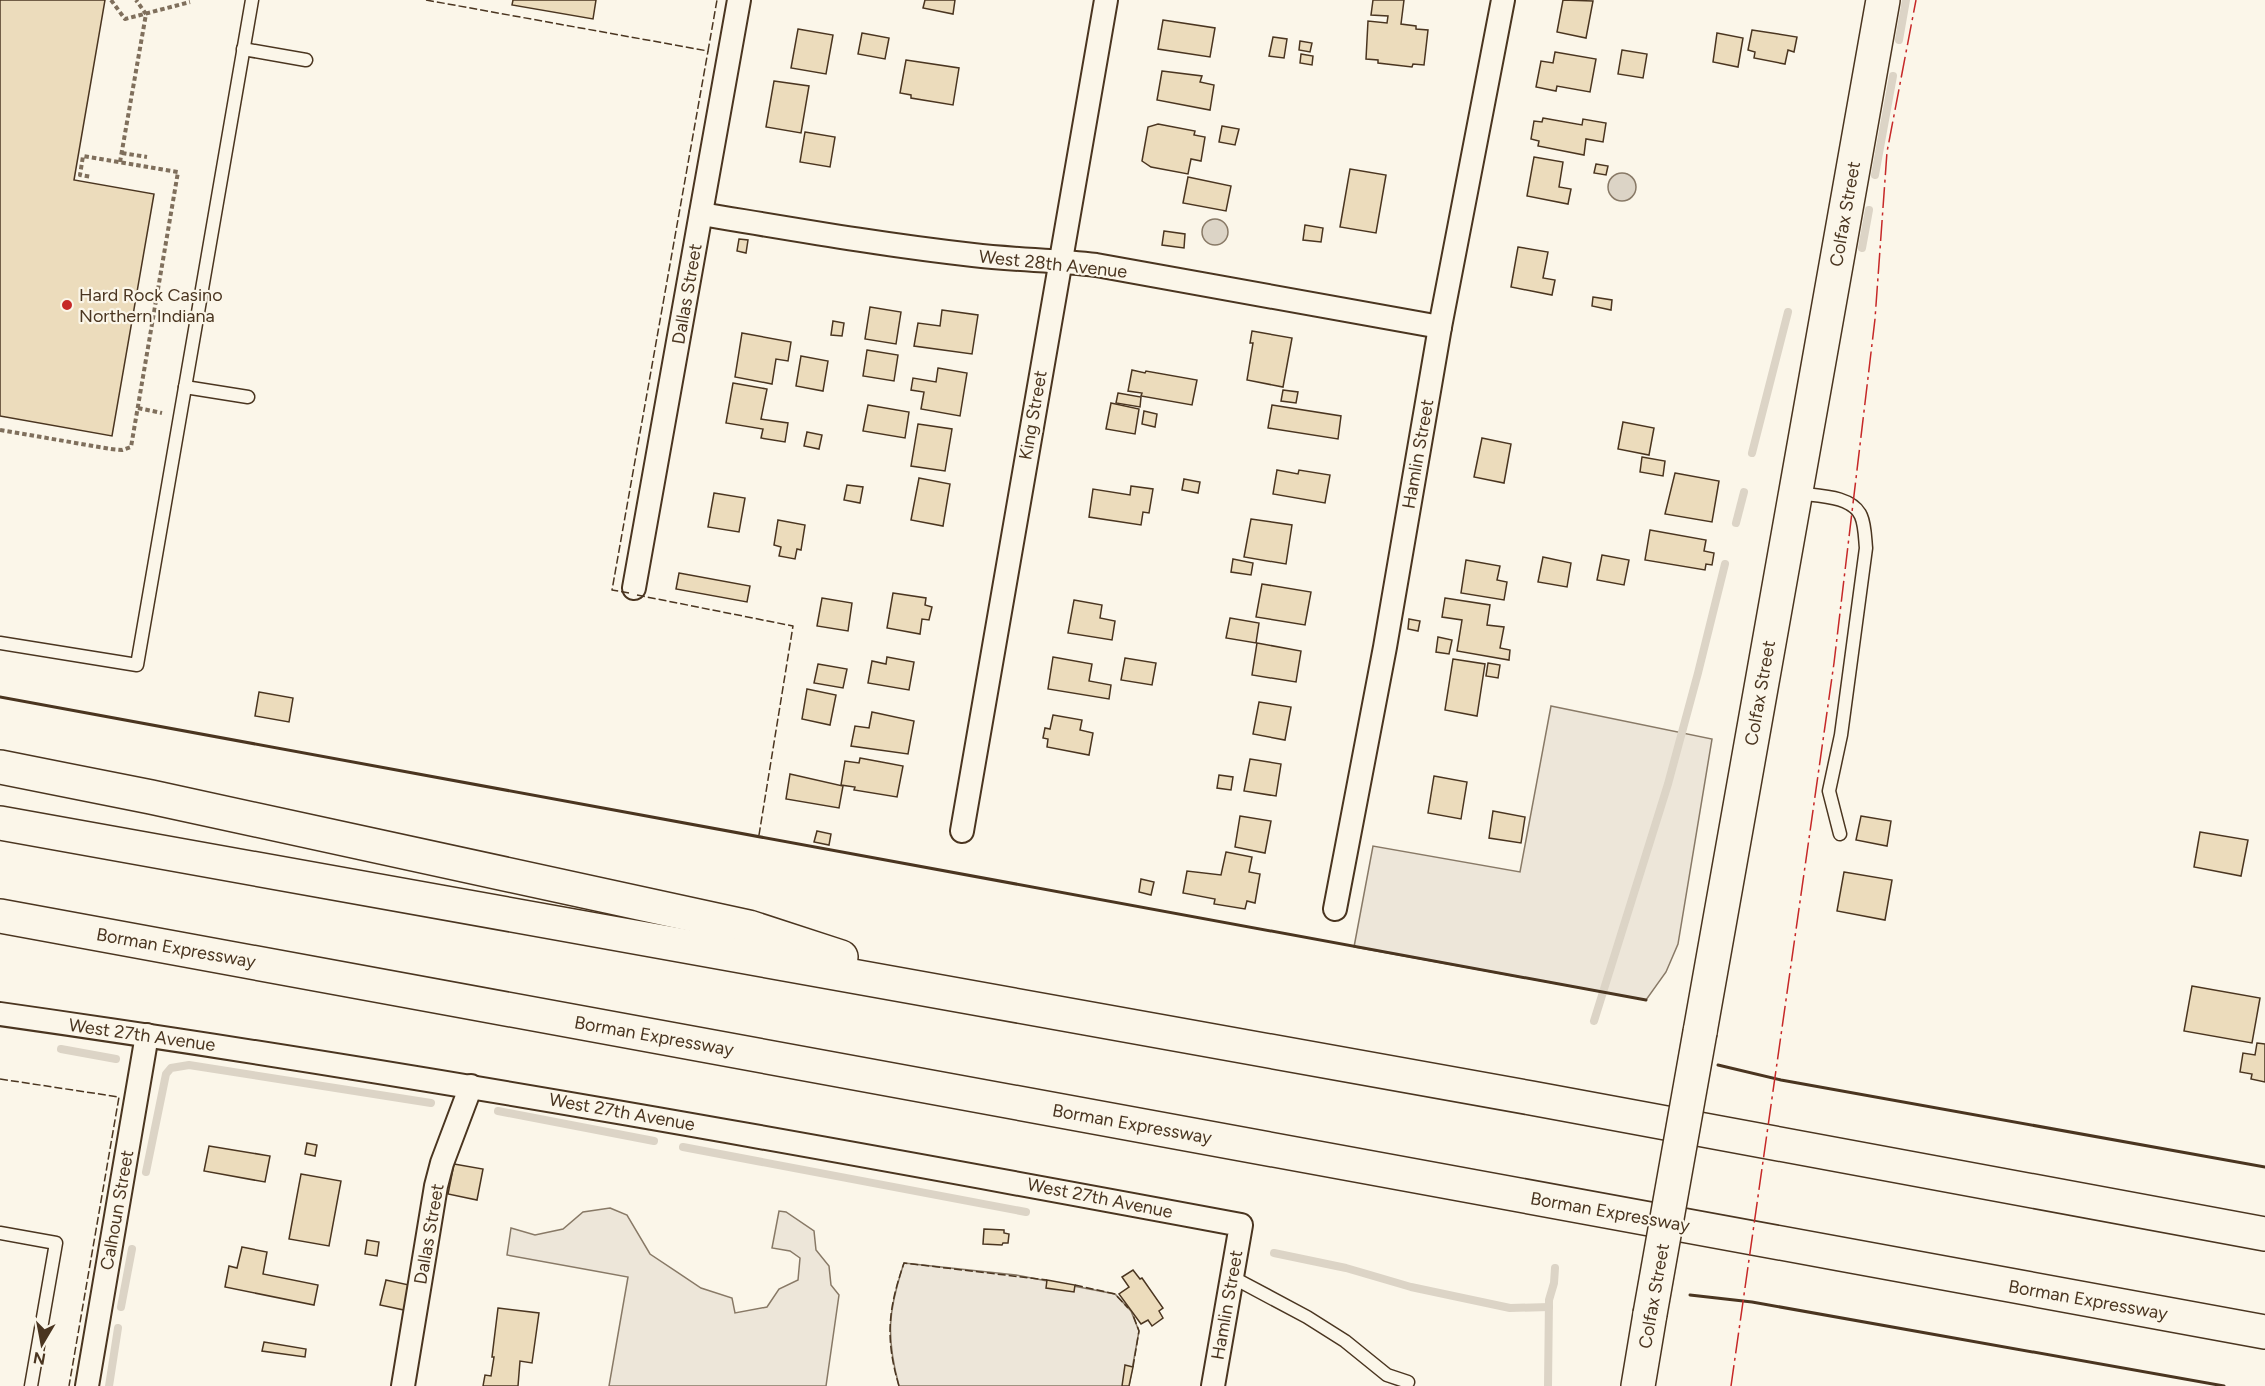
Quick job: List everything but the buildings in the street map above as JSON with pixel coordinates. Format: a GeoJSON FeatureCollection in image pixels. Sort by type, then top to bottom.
{"type":"FeatureCollection","features":[{"type":"Feature","properties":{"kind":"main road","name":"Colfax Street"},"geometry":{"type":"LineString","coordinates":[[1638,1386],[1883,0]]}},
{"type":"Feature","properties":{"kind":"main road"},"geometry":{"type":"LineString","coordinates":[[0,767],[151,797],[749,927],[965,997]]}},
{"type":"Feature","properties":{"kind":"main road"},"geometry":{"type":"LineString","coordinates":[[0,823],[1531,1098],[2265,1234]]}},
{"type":"Feature","properties":{"kind":"main road","name":"Borman Expressway"},"geometry":{"type":"LineString","coordinates":[[0,916],[2265,1332]]}},
{"type":"Feature","properties":{"kind":"main road"},"geometry":{"type":"LineString","coordinates":[[0,927],[53,926]]}},
{"type":"Feature","properties":{"kind":"street","name":"Dallas Street"},"geometry":{"type":"LineString","coordinates":[[634,588],[739,0]]}},
{"type":"Feature","properties":{"kind":"street","name":"King Street"},"geometry":{"type":"LineString","coordinates":[[962,831],[1106,0]]}},
{"type":"Feature","properties":{"kind":"street","name":"Hamlin Street"},"geometry":{"type":"LineString","coordinates":[[1335,909],[1385,647],[1440,327],[1503,0]]}},
{"type":"Feature","properties":{"kind":"street","name":"West 28th Avenue"},"geometry":{"type":"LineString","coordinates":[[701,214],[906,248],[994,258],[1096,265],[1440,327]]}},
{"type":"Feature","properties":{"kind":"street","name":"West 27th Avenue"},"geometry":{"type":"LineString","coordinates":[[0,1014],[471,1086],[890,1159],[1241,1225]]}},
{"type":"Feature","properties":{"kind":"street","name":"Calhoun Street"},"geometry":{"type":"LineString","coordinates":[[87,1386],[147,1035]]}},
{"type":"Feature","properties":{"kind":"street","name":"Dallas Street"},"geometry":{"type":"LineString","coordinates":[[403,1386],[436,1186],[442,1163],[471,1086]]}},
{"type":"Feature","properties":{"kind":"street","name":"Hamlin Street"},"geometry":{"type":"LineString","coordinates":[[1213,1386],[1241,1225]]}},
{"type":"Feature","properties":{"kind":"lane"},"geometry":{"type":"LineString","coordinates":[[0,643],[137,665],[252,0]]}},
{"type":"Feature","properties":{"kind":"lane"},"geometry":{"type":"LineString","coordinates":[[243,49],[306,60]]}},
{"type":"Feature","properties":{"kind":"lane"},"geometry":{"type":"LineString","coordinates":[[185,387],[249,398]]}},
{"type":"Feature","properties":{"kind":"lane"},"geometry":{"type":"LineString","coordinates":[[1796,493],[1846,502],[1860,513],[1863,522],[1866,548],[1841,735],[1829,791],[1840,834]]}},
{"type":"Feature","properties":{"kind":"lane"},"geometry":{"type":"LineString","coordinates":[[0,1233],[56,1243],[31,1386]]}},
{"type":"Feature","properties":{"kind":"lane"},"geometry":{"type":"LineString","coordinates":[[1232,1277],[1307,1317],[1345,1341],[1387,1375],[1408,1382]]}},
{"type":"Feature","properties":{"kind":"path"},"geometry":{"type":"LineString","coordinates":[[111,0],[125,19],[190,2]]}},
{"type":"Feature","properties":{"kind":"path"},"geometry":{"type":"LineString","coordinates":[[120,162],[146,14],[136,0]]}},
{"type":"Feature","properties":{"kind":"path"},"geometry":{"type":"LineString","coordinates":[[122,153],[147,157]]}},
{"type":"Feature","properties":{"kind":"path"},"geometry":{"type":"LineString","coordinates":[[0,430],[122,450],[131,447],[178,172],[83,156],[80,175],[92,177]]}},
{"type":"Feature","properties":{"kind":"path"},"geometry":{"type":"LineString","coordinates":[[138,408],[163,413]]}},
{"type":"Feature","properties":{"kind":"shaded area"},"geometry":{"type":"Polygon","coordinates":[[[1622,173],[1632,177],[1636,187],[1632,197],[1622,201],[1612,197],[1608,187],[1612,177],[1622,173]]]}},
{"type":"Feature","properties":{"kind":"shaded area"},"geometry":{"type":"Polygon","coordinates":[[[1215,219],[1224,223],[1228,232],[1224,241],[1215,245],[1206,241],[1202,232],[1206,223],[1215,219]]]}},
{"type":"Feature","properties":{"kind":"shaded area"},"geometry":{"type":"Polygon","coordinates":[[[1551,706],[1712,739],[1678,944],[1666,972],[1646,1000],[1354,947],[1373,846],[1520,872],[1551,706]]]}},
{"type":"Feature","properties":{"kind":"shaded area"},"geometry":{"type":"Polygon","coordinates":[[[610,1208],[627,1215],[650,1254],[701,1288],[732,1298],[735,1313],[767,1307],[779,1289],[798,1280],[800,1258],[790,1251],[772,1248],[779,1211],[786,1212],[814,1231],[816,1250],[829,1266],[831,1285],[839,1295],[826,1386],[609,1386],[628,1277],[507,1255],[511,1228],[535,1235],[563,1229],[583,1212],[610,1208]]]}},
{"type":"Feature","properties":{"kind":"shaded area"},"geometry":{"type":"Polygon","coordinates":[[[904,1263],[1016,1275],[1115,1294],[1131,1311],[1139,1331],[1129,1386],[899,1386],[892,1353],[891,1324],[892,1310],[904,1263]]]}},
{"type":"Feature","properties":{"kind":"waterway"},"geometry":{"type":"LineString","coordinates":[[1899,40],[1906,0]]}},
{"type":"Feature","properties":{"kind":"waterway"},"geometry":{"type":"LineString","coordinates":[[1875,175],[1893,76]]}},
{"type":"Feature","properties":{"kind":"waterway"},"geometry":{"type":"LineString","coordinates":[[1862,248],[1869,210]]}},
{"type":"Feature","properties":{"kind":"waterway"},"geometry":{"type":"LineString","coordinates":[[1752,453],[1788,312]]}},
{"type":"Feature","properties":{"kind":"waterway"},"geometry":{"type":"LineString","coordinates":[[1736,523],[1744,492]]}},
{"type":"Feature","properties":{"kind":"waterway"},"geometry":{"type":"LineString","coordinates":[[1594,1021],[1668,784],[1725,564]]}},
{"type":"Feature","properties":{"kind":"waterway"},"geometry":{"type":"LineString","coordinates":[[61,1049],[116,1059]]}},
{"type":"Feature","properties":{"kind":"waterway"},"geometry":{"type":"LineString","coordinates":[[146,1172],[166,1074],[171,1068],[189,1065],[431,1103]]}},
{"type":"Feature","properties":{"kind":"waterway"},"geometry":{"type":"LineString","coordinates":[[498,1111],[654,1141]]}},
{"type":"Feature","properties":{"kind":"waterway"},"geometry":{"type":"LineString","coordinates":[[683,1147],[1026,1212]]}},
{"type":"Feature","properties":{"kind":"waterway"},"geometry":{"type":"LineString","coordinates":[[121,1307],[132,1249]]}},
{"type":"Feature","properties":{"kind":"waterway"},"geometry":{"type":"LineString","coordinates":[[1274,1253],[1346,1268],[1411,1287],[1510,1308],[1549,1307]]}},
{"type":"Feature","properties":{"kind":"waterway"},"geometry":{"type":"LineString","coordinates":[[1548,1386],[1549,1300],[1555,1268]]}},
{"type":"Feature","properties":{"kind":"waterway"},"geometry":{"type":"LineString","coordinates":[[109,1386],[118,1328]]}},
{"type":"Feature","properties":{"kind":"fence"},"geometry":{"type":"LineString","coordinates":[[426,0],[708,51],[717,0]]}},
{"type":"Feature","properties":{"kind":"fence"},"geometry":{"type":"LineString","coordinates":[[629,593],[612,590],[708,51]]}},
{"type":"Feature","properties":{"kind":"fence"},"geometry":{"type":"LineString","coordinates":[[637,595],[793,626],[759,835]]}},
{"type":"Feature","properties":{"kind":"fence"},"geometry":{"type":"LineString","coordinates":[[0,1079],[119,1097],[69,1386]]}},
{"type":"Feature","properties":{"kind":"fence"},"geometry":{"type":"LineString","coordinates":[[899,1386],[892,1353],[890,1324],[894,1295],[904,1263],[1047,1280]]}},
{"type":"Feature","properties":{"kind":"fence"},"geometry":{"type":"LineString","coordinates":[[1075,1285],[1115,1294],[1128,1308]]}},
{"type":"Feature","properties":{"kind":"fence"},"geometry":{"type":"LineString","coordinates":[[1133,1315],[1139,1331],[1133,1367]]}},
{"type":"Feature","properties":{"kind":"wall"},"geometry":{"type":"LineString","coordinates":[[0,697],[1646,1000]]}},
{"type":"Feature","properties":{"kind":"wall"},"geometry":{"type":"LineString","coordinates":[[1718,1065],[1781,1080],[2265,1167]]}},
{"type":"Feature","properties":{"kind":"wall"},"geometry":{"type":"LineString","coordinates":[[1690,1295],[1752,1302],[2224,1386]]}},
{"type":"Feature","properties":{"kind":"power"},"geometry":{"type":"LineString","coordinates":[[1731,1386],[1834,663],[1875,319],[1887,152],[1916,0]]}},
{"type":"Feature","properties":{"kind":"place","name":"Hard Rock Casino Northern Indiana"},"geometry":{"type":"Point","coordinates":[67,305]}}]}
